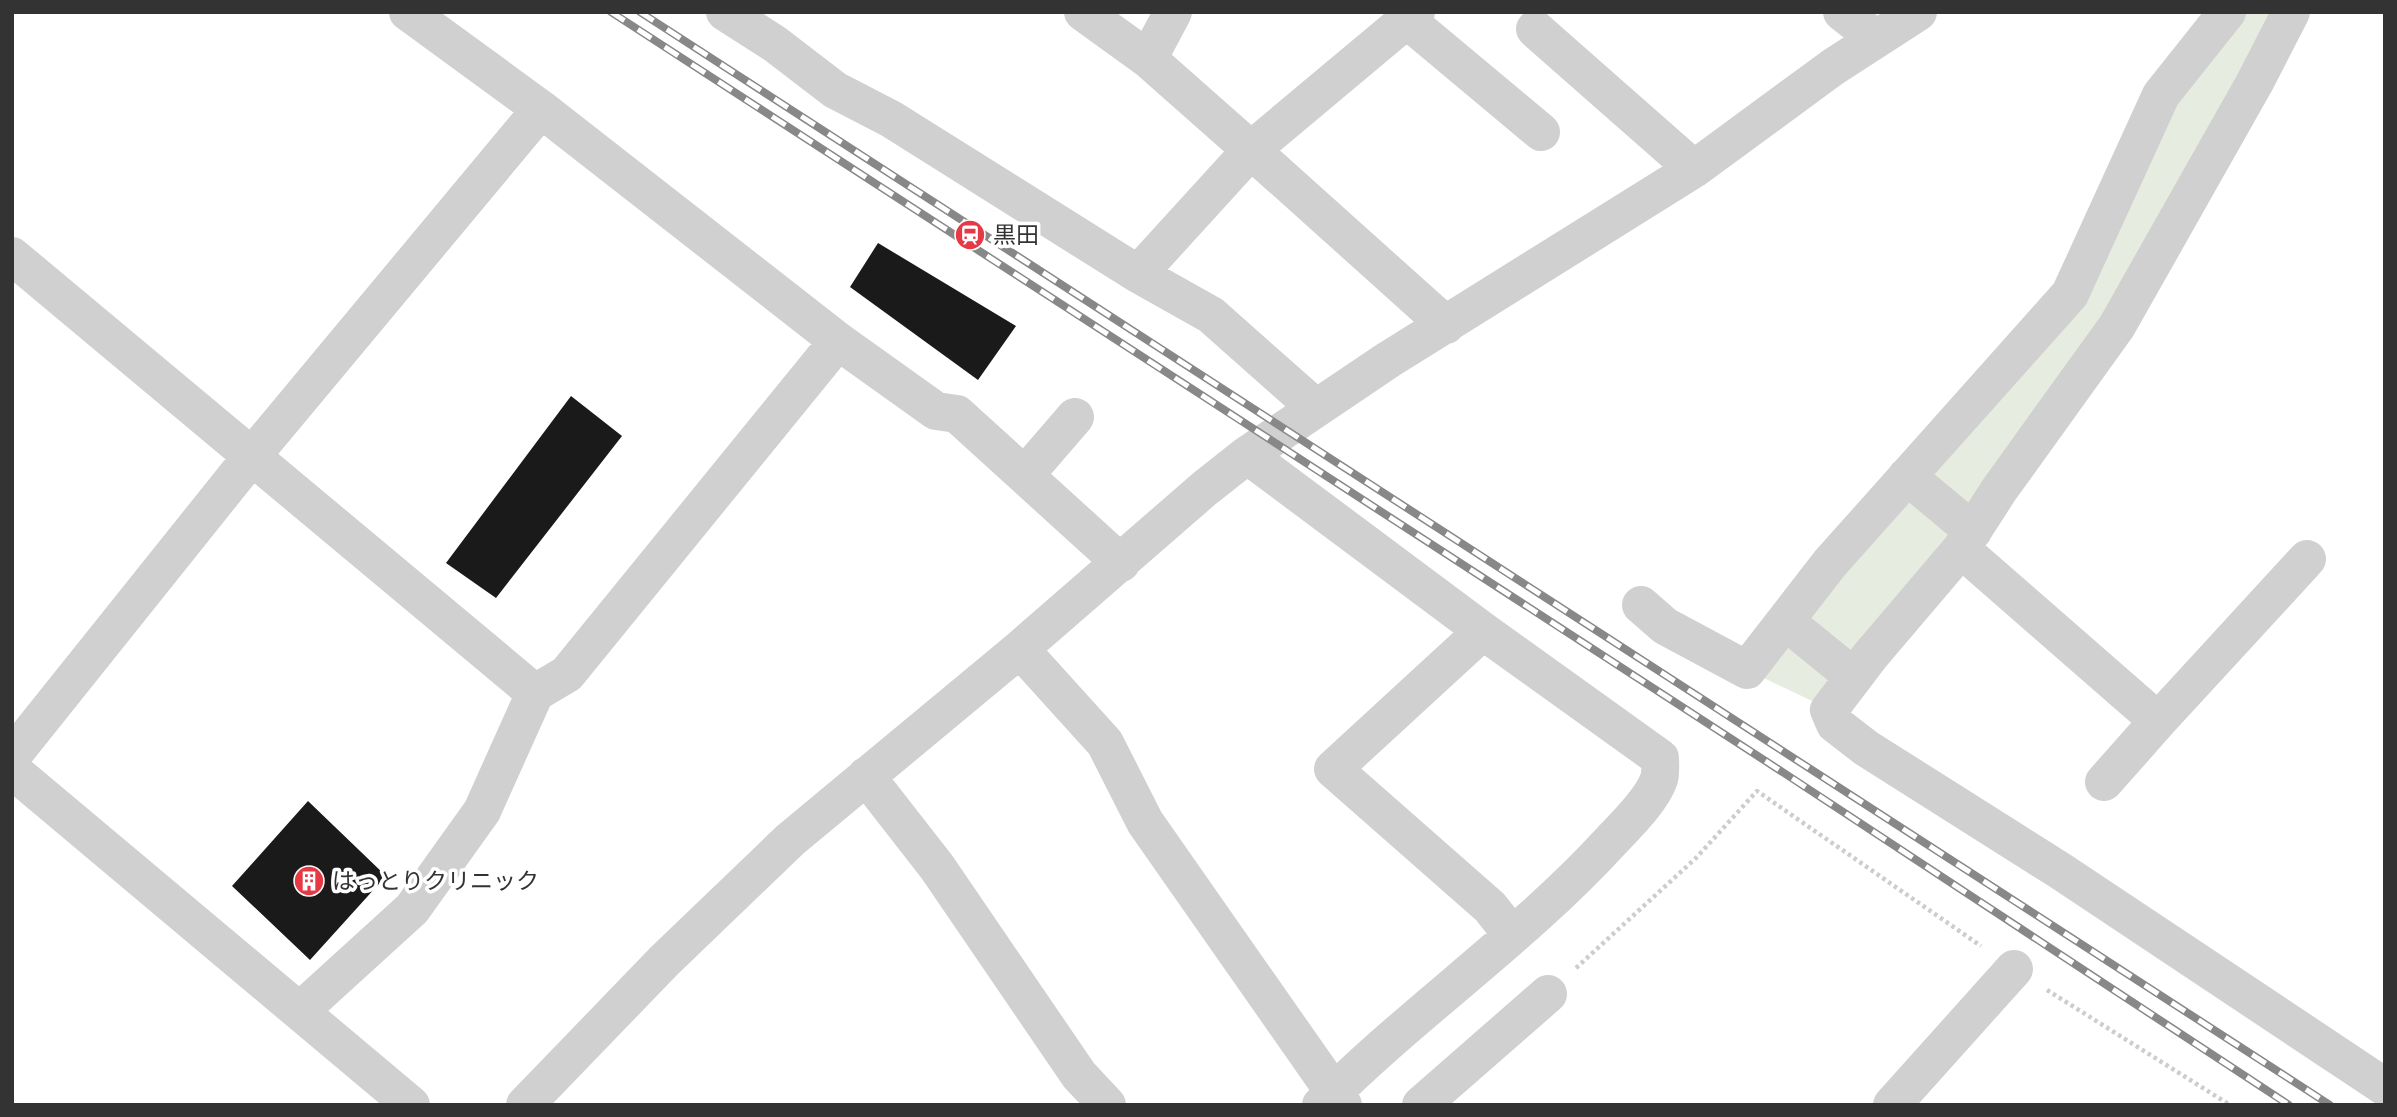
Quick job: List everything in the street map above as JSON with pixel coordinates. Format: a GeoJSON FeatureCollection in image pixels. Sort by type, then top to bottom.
{"type":"FeatureCollection","features":[{"type":"Feature","properties":{"kind":"street"},"geometry":{"type":"LineString","coordinates":[[408,12],[541,109],[838,341],[936,411],[957,414],[1121,562]]}},
{"type":"Feature","properties":{"kind":"street"},"geometry":{"type":"LineString","coordinates":[[725,12],[775,44],[835,90],[891,120],[1138,274],[1211,314],[1315,408]]}},
{"type":"Feature","properties":{"kind":"street"},"geometry":{"type":"LineString","coordinates":[[1083,12],[1148,59],[1446,325]]}},
{"type":"Feature","properties":{"kind":"street"},"geometry":{"type":"LineString","coordinates":[[1148,59],[1173,12]]}},
{"type":"Feature","properties":{"kind":"street"},"geometry":{"type":"LineString","coordinates":[[1842,12],[1875,38]]}},
{"type":"Feature","properties":{"kind":"street"},"geometry":{"type":"LineString","coordinates":[[525,1105],[664,961],[790,840],[1020,649],[1247,455],[1315,408],[1694,169],[1875,38],[1918,12]]}},
{"type":"Feature","properties":{"kind":"street"},"geometry":{"type":"LineString","coordinates":[[1641,605],[1665,626],[1747,670],[1830,563],[2070,293],[2161,95],[2227,12]]}},
{"type":"Feature","properties":{"kind":"street"},"geometry":{"type":"LineString","coordinates":[[2291,12],[2255,82],[2118,327],[1999,491],[1967,540],[1829,709],[1835,724],[1866,748],[2059,870],[2385,1087]]}},
{"type":"Feature","properties":{"kind":"street"},"geometry":{"type":"LineString","coordinates":[[1138,274],[1251,150],[1412,16],[1541,132]]}},
{"type":"Feature","properties":{"kind":"street"},"geometry":{"type":"LineString","coordinates":[[1535,29],[1694,169]]}},
{"type":"Feature","properties":{"kind":"street"},"geometry":{"type":"LineString","coordinates":[[12,756],[252,456],[541,109]]}},
{"type":"Feature","properties":{"kind":"street"},"geometry":{"type":"LineString","coordinates":[[12,256],[535,693]]}},
{"type":"Feature","properties":{"kind":"street"},"geometry":{"type":"LineString","coordinates":[[2070,293],[2118,327]]}},
{"type":"Feature","properties":{"kind":"street"},"geometry":{"type":"LineString","coordinates":[[301,1010],[412,909],[482,811],[535,693],[567,674],[838,341]]}},
{"type":"Feature","properties":{"kind":"street"},"geometry":{"type":"LineString","coordinates":[[1025,474],[1075,416]]}},
{"type":"Feature","properties":{"kind":"street"},"geometry":{"type":"LineString","coordinates":[[1020,649],[1105,743],[1145,822],[1332,1101],[1355,1071],[1513,936],[1587,868],[1641,809],[1659,779],[1660,758],[1483,631],[1247,455]]}},
{"type":"Feature","properties":{"kind":"street"},"geometry":{"type":"LineString","coordinates":[[1907,476],[1967,540],[2158,721]]}},
{"type":"Feature","properties":{"kind":"street"},"geometry":{"type":"LineString","coordinates":[[2104,782],[2307,559]]}},
{"type":"Feature","properties":{"kind":"street"},"geometry":{"type":"LineString","coordinates":[[1785,621],[1854,677]]}},
{"type":"Feature","properties":{"kind":"street"},"geometry":{"type":"LineString","coordinates":[[1483,631],[1333,769],[1489,907],[1513,936]]}},
{"type":"Feature","properties":{"kind":"street"},"geometry":{"type":"LineString","coordinates":[[12,770],[411,1105]]}},
{"type":"Feature","properties":{"kind":"street"},"geometry":{"type":"LineString","coordinates":[[866,776],[937,867],[1080,1075],[1107,1105]]}},
{"type":"Feature","properties":{"kind":"street"},"geometry":{"type":"LineString","coordinates":[[1892,1105],[2014,969]]}},
{"type":"Feature","properties":{"kind":"street"},"geometry":{"type":"LineString","coordinates":[[1422,1105],[1548,994]]}},
{"type":"Feature","properties":{"kind":"path"},"geometry":{"type":"LineString","coordinates":[[1548,994],[1696,858],[1758,790],[2014,969],[2230,1105]]}},
{"type":"Feature","properties":{"kind":"shaded area"},"geometry":{"type":"Polygon","coordinates":[[[2220,12],[2291,12],[2117,326],[1829,709],[1747,670],[2070,294],[2220,12]]]}},
{"type":"Feature","properties":{"kind":"building"},"geometry":{"type":"Polygon","coordinates":[[[878,243],[1016,326],[978,380],[850,287],[878,243]]]}},
{"type":"Feature","properties":{"kind":"building"},"geometry":{"type":"Polygon","coordinates":[[[571,396],[622,436],[496,598],[446,563],[571,396]]]}},
{"type":"Feature","properties":{"kind":"building","name":"はっとりクリニック"},"geometry":{"type":"Polygon","coordinates":[[[308,801],[386,876],[310,960],[232,886],[308,801]]]}},
{"type":"Feature","properties":{"kind":"railway"},"geometry":{"type":"LineString","coordinates":[[611,12],[1784,773],[2289,1105]]}},
{"type":"Feature","properties":{"kind":"railway"},"geometry":{"type":"LineString","coordinates":[[640,12],[2330,1105]]}},
{"type":"Feature","properties":{"kind":"place","name":"黒田"},"geometry":{"type":"Point","coordinates":[970,235]}},
{"type":"Feature","properties":{"kind":"place","name":"はっとりクリニック"},"geometry":{"type":"Point","coordinates":[309,881]}}]}
